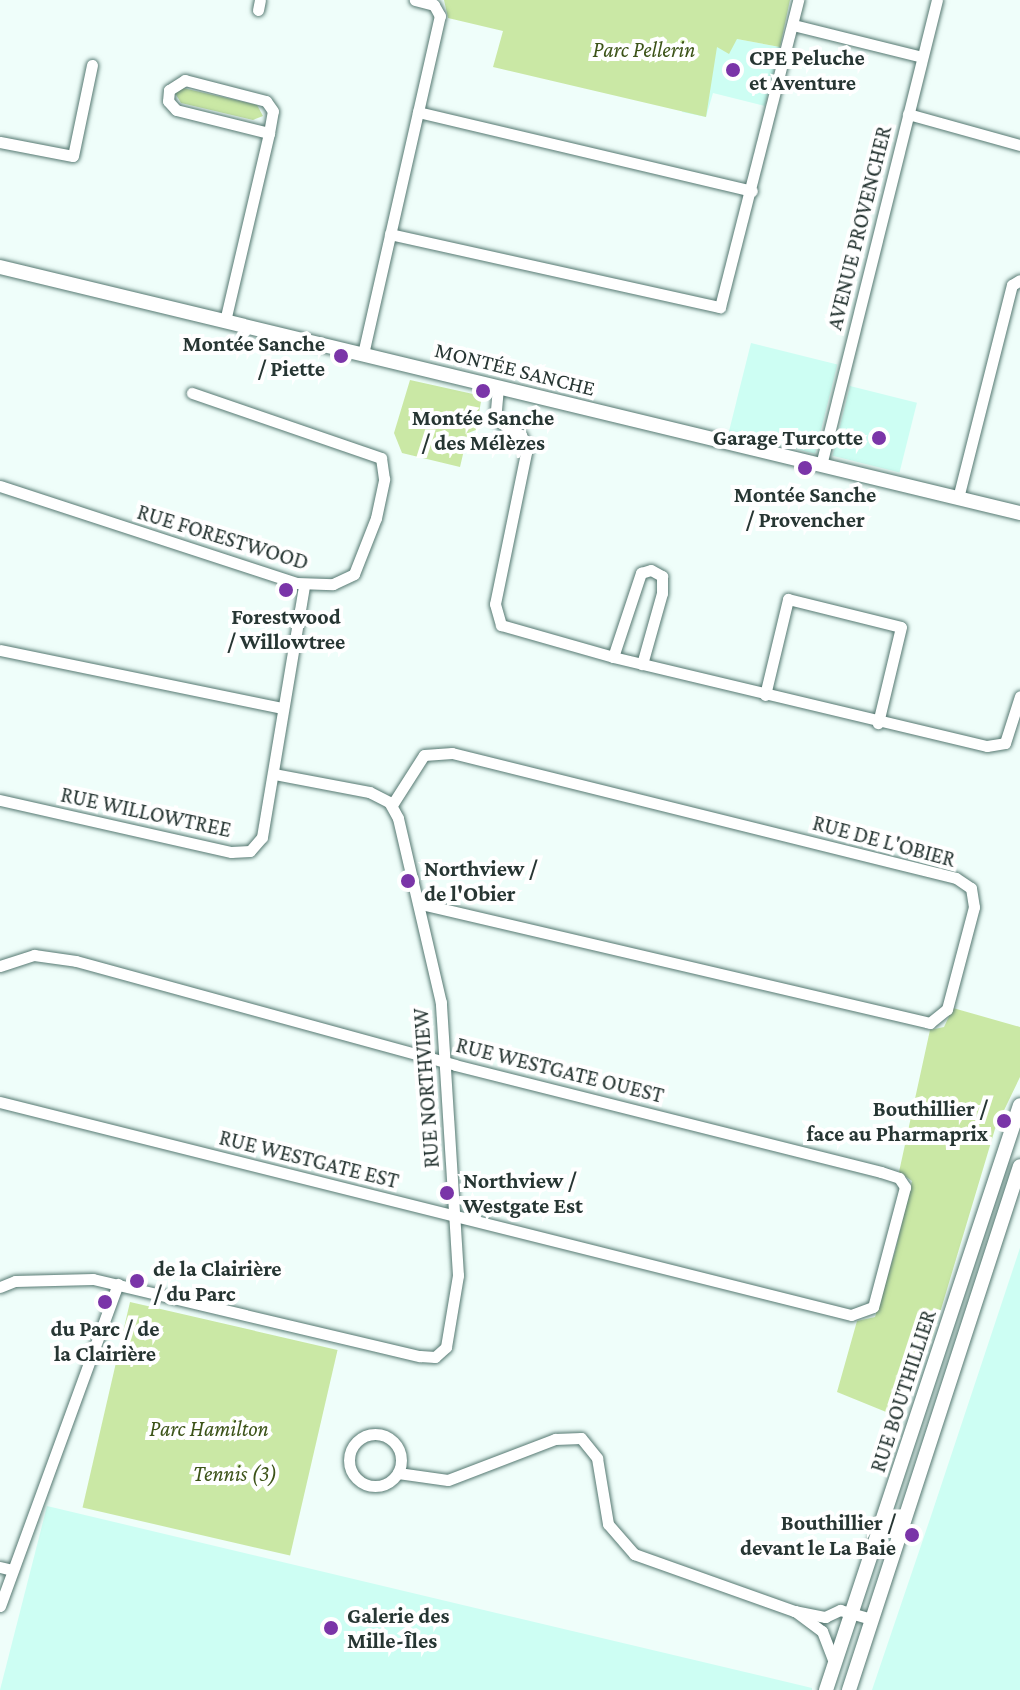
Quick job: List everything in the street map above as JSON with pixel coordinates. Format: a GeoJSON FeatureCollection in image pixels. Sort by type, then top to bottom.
{"type":"FeatureCollection","features":[{"type":"Feature","properties":{"kind":"street"},"geometry":{"type":"LineString","coordinates":[[363,354],[440,16],[436,7],[415,0]]}},
{"type":"Feature","properties":{"kind":"street"},"geometry":{"type":"LineString","coordinates":[[390,234],[720,307],[752,191],[798,0]]}},
{"type":"Feature","properties":{"kind":"street","name":"AVENUE PROVENCHER"},"geometry":{"type":"LineString","coordinates":[[821,465],[937,0]]}},
{"type":"Feature","properties":{"kind":"street"},"geometry":{"type":"LineString","coordinates":[[793,25],[922,57]]}},
{"type":"Feature","properties":{"kind":"street"},"geometry":{"type":"LineString","coordinates":[[1,146],[73,156],[92,65]]}},
{"type":"Feature","properties":{"kind":"street"},"geometry":{"type":"LineString","coordinates":[[225,321],[269,133],[273,111],[266,101],[185,80],[169,90],[168,101],[176,110],[269,133]]}},
{"type":"Feature","properties":{"kind":"street"},"geometry":{"type":"LineString","coordinates":[[418,112],[752,191]]}},
{"type":"Feature","properties":{"kind":"street"},"geometry":{"type":"LineString","coordinates":[[908,114],[1020,145]]}},
{"type":"Feature","properties":{"kind":"street","name":"MONTÉE SANCHE"},"geometry":{"type":"LineString","coordinates":[[0,267],[1020,513]]}},
{"type":"Feature","properties":{"kind":"street"},"geometry":{"type":"LineString","coordinates":[[958,498],[1012,285],[1020,280]]}},
{"type":"Feature","properties":{"kind":"street"},"geometry":{"type":"LineString","coordinates":[[498,387],[495,419],[521,435],[527,448],[495,604],[501,625],[765,695],[987,746],[1005,743],[1020,696]]}},
{"type":"Feature","properties":{"kind":"street","name":"RUE FORESTWOOD"},"geometry":{"type":"LineString","coordinates":[[0,486],[304,585],[340,582],[361,565],[378,508],[382,460],[372,452],[273,425],[192,393]]}},
{"type":"Feature","properties":{"kind":"street"},"geometry":{"type":"LineString","coordinates":[[613,657],[641,573],[651,570],[662,576],[662,593],[642,664]]}},
{"type":"Feature","properties":{"kind":"street","name":"RUE WILLOWTREE"},"geometry":{"type":"LineString","coordinates":[[0,800],[231,852],[250,851],[262,837],[304,585]]}},
{"type":"Feature","properties":{"kind":"street"},"geometry":{"type":"LineString","coordinates":[[765,695],[788,599],[901,627],[878,723]]}},
{"type":"Feature","properties":{"kind":"street"},"geometry":{"type":"LineString","coordinates":[[0,650],[282,708]]}},
{"type":"Feature","properties":{"kind":"street","name":"RUE DE L'OBIER"},"geometry":{"type":"LineString","coordinates":[[392,805],[424,755],[452,753],[956,878],[971,888],[974,907],[947,1009],[940,1019],[925,1023],[421,904]]}},
{"type":"Feature","properties":{"kind":"street"},"geometry":{"type":"LineString","coordinates":[[274,774],[363,790],[392,805]]}},
{"type":"Feature","properties":{"kind":"street","name":"RUE NORTHVIEW"},"geometry":{"type":"LineString","coordinates":[[0,1287],[51,1278],[118,1284],[432,1358],[444,1351],[453,1322],[458,1286],[438,982],[421,904],[392,805]]}},
{"type":"Feature","properties":{"kind":"street","name":"RUE WESTGATE OUEST"},"geometry":{"type":"LineString","coordinates":[[0,966],[34,955],[76,961],[443,1061],[894,1176],[905,1187],[890,1247]]}},
{"type":"Feature","properties":{"kind":"street","name":"RUE WESTGATE EST"},"geometry":{"type":"LineString","coordinates":[[0,1102],[856,1315],[873,1307],[890,1247]]}},
{"type":"Feature","properties":{"kind":"street","name":"RUE BOUTHILLIER"},"geometry":{"type":"LineString","coordinates":[[826,1690],[1020,1105]]}},
{"type":"Feature","properties":{"kind":"street","name":"RUE BOUTHILLIER"},"geometry":{"type":"LineString","coordinates":[[849,1690],[1020,1166]]}},
{"type":"Feature","properties":{"kind":"street"},"geometry":{"type":"LineString","coordinates":[[0,1606],[6,1568],[118,1284]]}},
{"type":"Feature","properties":{"kind":"street"},"geometry":{"type":"LineString","coordinates":[[398,1473],[400,1452],[390,1439],[373,1435],[354,1445],[350,1468],[361,1482],[384,1485],[398,1473],[448,1480],[555,1439],[581,1438],[597,1458],[608,1524],[634,1554],[794,1611],[828,1616],[850,1612],[872,1619]]}},
{"type":"Feature","properties":{"kind":"street"},"geometry":{"type":"LineString","coordinates":[[794,1611],[822,1631],[834,1662]]}},
{"type":"Feature","properties":{"kind":"street"},"geometry":{"type":"LineString","coordinates":[[822,1631],[828,1616]]}},
{"type":"Feature","properties":{"kind":"shaded area","name":"CPE Peluche et Aventure"},"geometry":{"type":"Polygon","coordinates":[[[737,39],[780,47],[765,106],[713,93],[706,117],[682,112],[698,46],[737,39]]]}},
{"type":"Feature","properties":{"kind":"shaded area"},"geometry":{"type":"Polygon","coordinates":[[[751,343],[837,365],[815,454],[729,432],[751,343]]]}},
{"type":"Feature","properties":{"kind":"shaded area"},"geometry":{"type":"Polygon","coordinates":[[[850,386],[917,403],[900,473],[833,456],[850,386]]]}},
{"type":"Feature","properties":{"kind":"shaded area"},"geometry":{"type":"Polygon","coordinates":[[[1020,1248],[1020,1690],[872,1690],[931,1516],[1020,1248]]]}},
{"type":"Feature","properties":{"kind":"shaded area"},"geometry":{"type":"Polygon","coordinates":[[[47,1506],[812,1688],[812,1690],[0,1690],[47,1506]]]}},
{"type":"Feature","properties":{"kind":"green space","name":"Parc Pellerin"},"geometry":{"type":"Polygon","coordinates":[[[444,0],[790,0],[780,47],[737,39],[729,54],[717,47],[706,117],[493,67],[503,31],[448,18],[444,0]]]}},
{"type":"Feature","properties":{"kind":"green space"},"geometry":{"type":"Polygon","coordinates":[[[183,88],[257,105],[263,116],[253,120],[181,103],[175,93],[183,88]]]}},
{"type":"Feature","properties":{"kind":"green space"},"geometry":{"type":"Polygon","coordinates":[[[410,380],[482,396],[476,430],[468,433],[460,467],[402,453],[394,433],[410,380]]]}},
{"type":"Feature","properties":{"kind":"green space"},"geometry":{"type":"Polygon","coordinates":[[[953,1008],[1020,1027],[1020,1077],[995,1129],[933,1336],[905,1409],[899,1408],[896,1416],[837,1392],[857,1321],[875,1317],[895,1252],[912,1181],[899,1172],[930,1030],[944,1027],[953,1008]]]}},
{"type":"Feature","properties":{"kind":"green space","name":"Parc Hamilton"},"geometry":{"type":"Polygon","coordinates":[[[130,1302],[338,1350],[290,1556],[83,1508],[130,1302]]]}},
{"type":"Feature","properties":{"kind":"place","name":"CPE Peluche et Aventure"},"geometry":{"type":"Point","coordinates":[733,70]}},
{"type":"Feature","properties":{"kind":"place","name":"Montée Sanche / Piette"},"geometry":{"type":"Point","coordinates":[341,356]}},
{"type":"Feature","properties":{"kind":"place","name":"Montée Sanche / des Mélèzes"},"geometry":{"type":"Point","coordinates":[483,391]}},
{"type":"Feature","properties":{"kind":"place","name":"Garage Turcotte"},"geometry":{"type":"Point","coordinates":[879,438]}},
{"type":"Feature","properties":{"kind":"place","name":"Montée Sanche / Provencher"},"geometry":{"type":"Point","coordinates":[805,468]}},
{"type":"Feature","properties":{"kind":"place","name":"Forestwood / Willowtree"},"geometry":{"type":"Point","coordinates":[286,590]}},
{"type":"Feature","properties":{"kind":"place","name":"Northview / de l'Obier"},"geometry":{"type":"Point","coordinates":[408,881]}},
{"type":"Feature","properties":{"kind":"place","name":"Bouthillier / face au Pharmaprix"},"geometry":{"type":"Point","coordinates":[1004,1121]}},
{"type":"Feature","properties":{"kind":"place","name":"Northview / Westgate Est"},"geometry":{"type":"Point","coordinates":[447,1193]}},
{"type":"Feature","properties":{"kind":"place","name":"de la Clairière / du Parc"},"geometry":{"type":"Point","coordinates":[137,1281]}},
{"type":"Feature","properties":{"kind":"place","name":"du Parc / de la Clairière"},"geometry":{"type":"Point","coordinates":[105,1302]}},
{"type":"Feature","properties":{"kind":"place","name":"Bouthillier / devant le La Baie"},"geometry":{"type":"Point","coordinates":[912,1535]}},
{"type":"Feature","properties":{"kind":"place","name":"Galerie des Mille-Îles"},"geometry":{"type":"Point","coordinates":[331,1628]}},
{"type":"Feature","properties":{"kind":"park label","name":"Tennis (3)"},"geometry":{"type":"Point","coordinates":[235,1474]}}]}
